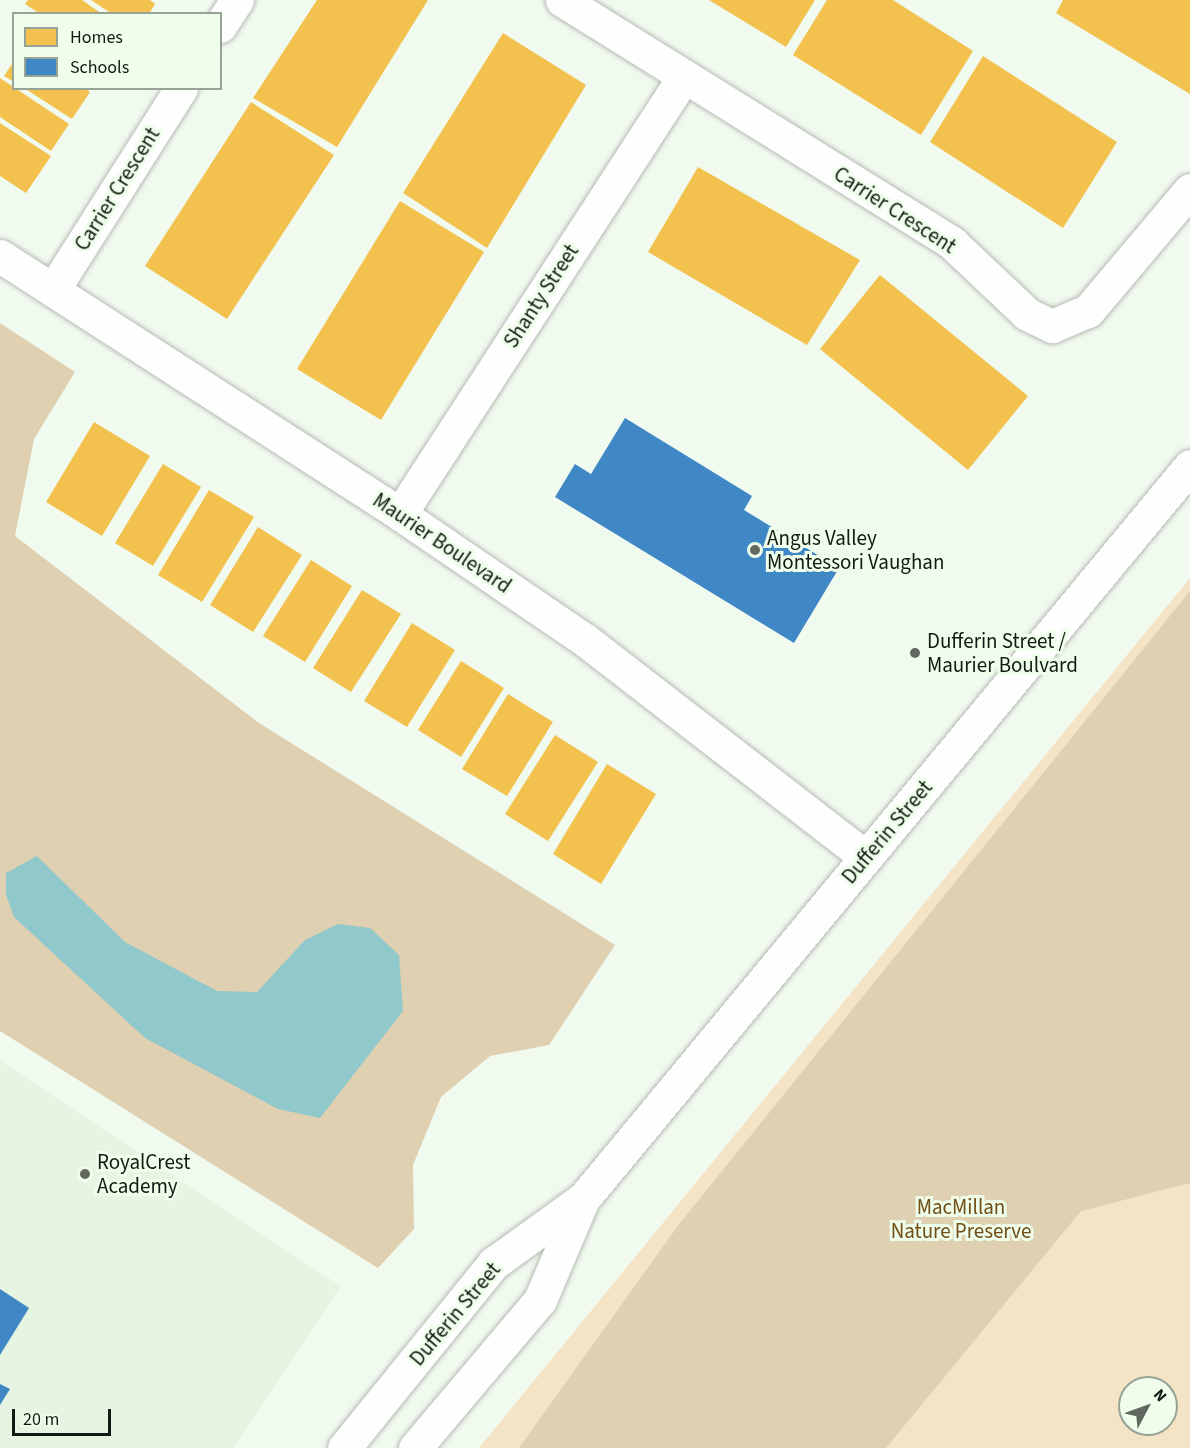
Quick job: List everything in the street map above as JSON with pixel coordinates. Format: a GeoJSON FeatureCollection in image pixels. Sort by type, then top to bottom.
{"type":"FeatureCollection","features":[{"type":"Feature","properties":{"kind":"street"},"geometry":{"type":"LineString","coordinates":[[222,23],[237,0]]}},
{"type":"Feature","properties":{"kind":"street","name":"Carrier Crescent"},"geometry":{"type":"LineString","coordinates":[[562,0],[683,78],[952,243],[1027,314],[1052,326],[1088,311],[1190,190]]}},
{"type":"Feature","properties":{"kind":"street","name":"Shanty Street"},"geometry":{"type":"LineString","coordinates":[[400,514],[683,78]]}},
{"type":"Feature","properties":{"kind":"street","name":"Carrier Crescent"},"geometry":{"type":"LineString","coordinates":[[53,290],[180,90]]}},
{"type":"Feature","properties":{"kind":"street","name":"Maurier Boulevard"},"geometry":{"type":"LineString","coordinates":[[0,256],[400,514],[585,640],[866,857]]}},
{"type":"Feature","properties":{"kind":"street","name":"Dufferin Street"},"geometry":{"type":"LineString","coordinates":[[344,1448],[495,1263],[584,1198],[1190,466]]}},
{"type":"Feature","properties":{"kind":"street","name":"Dufferin Street"},"geometry":{"type":"LineString","coordinates":[[415,1448],[540,1300],[584,1198]]}},
{"type":"Feature","properties":{"kind":"shaded area","name":"RoyalCrest Academy"},"geometry":{"type":"Polygon","coordinates":[[[0,1061],[341,1286],[234,1448],[0,1448],[0,1061]]]}},
{"type":"Feature","properties":{"kind":"green space"},"geometry":{"type":"Polygon","coordinates":[[[0,323],[75,372],[34,439],[15,536],[259,723],[615,945],[549,1045],[490,1056],[441,1097],[413,1165],[414,1229],[378,1268],[0,1031],[0,323]]]}},
{"type":"Feature","properties":{"kind":"green space","name":"MacMillan Nature Preserve"},"geometry":{"type":"Polygon","coordinates":[[[1190,578],[1190,1448],[479,1448],[1190,578]]]}},
{"type":"Feature","properties":{"kind":"green space","name":"MacMillan Nature Preserve"},"geometry":{"type":"Polygon","coordinates":[[[1190,591],[1190,1183],[1081,1211],[886,1448],[519,1448],[680,1223],[1190,591]]]}},
{"type":"Feature","properties":{"kind":"water"},"geometry":{"type":"Polygon","coordinates":[[[37,856],[125,942],[217,991],[257,992],[305,940],[338,924],[370,928],[399,955],[403,1011],[320,1118],[278,1109],[145,1038],[14,917],[6,895],[6,873],[37,856]]]}},
{"type":"Feature","properties":{"kind":"building: Homes"},"geometry":{"type":"Polygon","coordinates":[[[28,0],[82,0],[99,12],[37,12],[25,4],[28,0]]]}},
{"type":"Feature","properties":{"kind":"building: Homes"},"geometry":{"type":"Polygon","coordinates":[[[91,0],[150,0],[155,4],[150,12],[109,12],[91,0]]]}},
{"type":"Feature","properties":{"kind":"building: Homes"},"geometry":{"type":"Polygon","coordinates":[[[317,0],[428,0],[337,147],[253,98],[317,0]]]}},
{"type":"Feature","properties":{"kind":"building: Homes"},"geometry":{"type":"Polygon","coordinates":[[[709,0],[815,0],[786,47],[709,0]]]}},
{"type":"Feature","properties":{"kind":"building: Homes"},"geometry":{"type":"Polygon","coordinates":[[[827,0],[893,0],[973,51],[921,135],[793,55],[827,0]]]}},
{"type":"Feature","properties":{"kind":"building: Homes"},"geometry":{"type":"Polygon","coordinates":[[[1063,0],[1190,0],[1190,94],[1056,13],[1063,0]]]}},
{"type":"Feature","properties":{"kind":"building: Homes"},"geometry":{"type":"Polygon","coordinates":[[[503,33],[586,85],[487,248],[403,193],[503,33]]]}},
{"type":"Feature","properties":{"kind":"building: Homes"},"geometry":{"type":"Polygon","coordinates":[[[983,56],[1117,142],[1063,228],[930,142],[983,56]]]}},
{"type":"Feature","properties":{"kind":"building: Homes"},"geometry":{"type":"Polygon","coordinates":[[[12,64],[12,81],[4,76],[12,64]]]}},
{"type":"Feature","properties":{"kind":"building: Homes"},"geometry":{"type":"Polygon","coordinates":[[[0,78],[12,86],[12,90],[18,90],[69,124],[51,151],[0,117],[0,78]]]}},
{"type":"Feature","properties":{"kind":"building: Homes"},"geometry":{"type":"Polygon","coordinates":[[[27,90],[87,90],[90,92],[72,119],[27,90]]]}},
{"type":"Feature","properties":{"kind":"building: Homes"},"geometry":{"type":"Polygon","coordinates":[[[251,102],[334,155],[227,319],[145,266],[251,102]]]}},
{"type":"Feature","properties":{"kind":"building: Homes"},"geometry":{"type":"Polygon","coordinates":[[[0,123],[51,156],[26,193],[0,176],[0,123]]]}},
{"type":"Feature","properties":{"kind":"building: Homes"},"geometry":{"type":"Polygon","coordinates":[[[698,167],[860,260],[807,345],[648,252],[698,167]]]}},
{"type":"Feature","properties":{"kind":"building: Homes"},"geometry":{"type":"Polygon","coordinates":[[[400,201],[484,252],[381,420],[297,369],[400,201]]]}},
{"type":"Feature","properties":{"kind":"building: Homes"},"geometry":{"type":"Polygon","coordinates":[[[880,275],[1028,396],[968,470],[820,349],[880,275]]]}},
{"type":"Feature","properties":{"kind":"building: Homes"},"geometry":{"type":"Polygon","coordinates":[[[94,422],[150,456],[102,536],[46,502],[94,422]]]}},
{"type":"Feature","properties":{"kind":"building: Homes"},"geometry":{"type":"Polygon","coordinates":[[[163,464],[201,487],[153,566],[115,543],[163,464]]]}},
{"type":"Feature","properties":{"kind":"building: Homes"},"geometry":{"type":"Polygon","coordinates":[[[209,490],[254,517],[202,602],[158,575],[209,490]]]}},
{"type":"Feature","properties":{"kind":"building: Homes"},"geometry":{"type":"Polygon","coordinates":[[[258,527],[302,555],[253,632],[210,605],[258,527]]]}},
{"type":"Feature","properties":{"kind":"building: Homes"},"geometry":{"type":"Polygon","coordinates":[[[311,560],[352,586],[305,662],[263,636],[311,560]]]}},
{"type":"Feature","properties":{"kind":"building: Homes"},"geometry":{"type":"Polygon","coordinates":[[[362,590],[401,614],[351,692],[313,668],[362,590]]]}},
{"type":"Feature","properties":{"kind":"building: Homes"},"geometry":{"type":"Polygon","coordinates":[[[412,623],[455,650],[407,727],[364,701],[412,623]]]}},
{"type":"Feature","properties":{"kind":"building: Homes"},"geometry":{"type":"Polygon","coordinates":[[[461,661],[504,688],[461,757],[418,730],[461,661]]]}},
{"type":"Feature","properties":{"kind":"building: Homes"},"geometry":{"type":"Polygon","coordinates":[[[508,694],[553,722],[507,796],[462,769],[508,694]]]}},
{"type":"Feature","properties":{"kind":"building: Homes"},"geometry":{"type":"Polygon","coordinates":[[[555,735],[598,762],[548,841],[505,814],[555,735]]]}},
{"type":"Feature","properties":{"kind":"building: Homes"},"geometry":{"type":"Polygon","coordinates":[[[607,764],[656,794],[601,884],[553,854],[607,764]]]}},
{"type":"Feature","properties":{"kind":"building: Schools"},"geometry":{"type":"Polygon","coordinates":[[[625,418],[752,496],[744,510],[839,568],[794,643],[555,497],[575,464],[591,474],[625,418]]]}},
{"type":"Feature","properties":{"kind":"building: Schools"},"geometry":{"type":"Polygon","coordinates":[[[0,1289],[29,1308],[0,1355],[0,1289]]]}},
{"type":"Feature","properties":{"kind":"building: Schools"},"geometry":{"type":"Polygon","coordinates":[[[0,1384],[10,1389],[0,1405],[0,1384]]]}},
{"type":"Feature","properties":{"kind":"place","name":"Angus Valley Montessori Vaughan"},"geometry":{"type":"Point","coordinates":[755,550]}},
{"type":"Feature","properties":{"kind":"place","name":"Dufferin Street / Maurier Boulvard"},"geometry":{"type":"Point","coordinates":[915,653]}},
{"type":"Feature","properties":{"kind":"place","name":"RoyalCrest Academy"},"geometry":{"type":"Point","coordinates":[85,1174]}}]}
